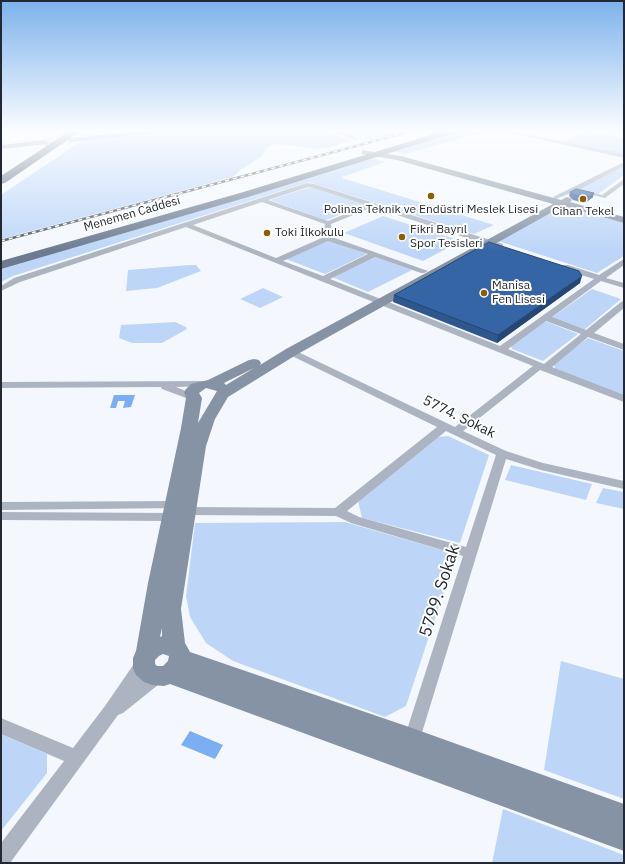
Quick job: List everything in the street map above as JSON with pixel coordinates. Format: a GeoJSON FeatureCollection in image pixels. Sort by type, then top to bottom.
{"type":"FeatureCollection","features":[{"type":"Feature","properties":{"kind":"highway"},"geometry":{"type":"LineString","coordinates":[[1,181],[17,170]]}},
{"type":"Feature","properties":{"kind":"main road","name":"Menemen Caddesi"},"geometry":{"type":"LineString","coordinates":[[1,258],[308,170]]}},
{"type":"Feature","properties":{"kind":"main road","name":"Menemen Caddesi"},"geometry":{"type":"LineString","coordinates":[[1,264],[244,195],[317,170]]}},
{"type":"Feature","properties":{"kind":"street"},"geometry":{"type":"LineString","coordinates":[[445,170],[624,216]]}},
{"type":"Feature","properties":{"kind":"street"},"geometry":{"type":"LineString","coordinates":[[453,170],[624,220]]}},
{"type":"Feature","properties":{"kind":"street"},"geometry":{"type":"LineString","coordinates":[[1,385],[158,385],[210,391],[251,365],[377,300],[540,208],[559,200],[612,170]]}},
{"type":"Feature","properties":{"kind":"street"},"geometry":{"type":"LineString","coordinates":[[575,190],[604,197],[624,181]]}},
{"type":"Feature","properties":{"kind":"street"},"geometry":{"type":"LineString","coordinates":[[1,289],[17,280],[310,185],[508,251]]}},
{"type":"Feature","properties":{"kind":"street"},"geometry":{"type":"LineString","coordinates":[[263,200],[328,223],[373,205]]}},
{"type":"Feature","properties":{"kind":"street"},"geometry":{"type":"LineString","coordinates":[[328,223],[328,238]]}},
{"type":"Feature","properties":{"kind":"street"},"geometry":{"type":"LineString","coordinates":[[187,225],[624,399]]}},
{"type":"Feature","properties":{"kind":"street"},"geometry":{"type":"LineString","coordinates":[[278,260],[328,238],[424,271]]}},
{"type":"Feature","properties":{"kind":"street"},"geometry":{"type":"LineString","coordinates":[[158,385],[176,390],[210,391],[291,352],[424,271],[482,242]]}},
{"type":"Feature","properties":{"kind":"street"},"geometry":{"type":"LineString","coordinates":[[324,279],[374,254]]}},
{"type":"Feature","properties":{"kind":"street"},"geometry":{"type":"LineString","coordinates":[[501,350],[624,261]]}},
{"type":"Feature","properties":{"kind":"street"},"geometry":{"type":"LineString","coordinates":[[556,267],[597,280],[624,291]]}},
{"type":"Feature","properties":{"kind":"street"},"geometry":{"type":"LineString","coordinates":[[597,280],[624,286]]}},
{"type":"Feature","properties":{"kind":"street"},"geometry":{"type":"LineString","coordinates":[[338,512],[450,429],[541,367],[624,304]]}},
{"type":"Feature","properties":{"kind":"street"},"geometry":{"type":"LineString","coordinates":[[545,318],[624,347]]}},
{"type":"Feature","properties":{"kind":"street","name":"5774. Sokak"},"geometry":{"type":"LineString","coordinates":[[291,352],[502,454],[541,466],[624,485]]}},
{"type":"Feature","properties":{"kind":"street"},"geometry":{"type":"LineString","coordinates":[[162,662],[158,583],[210,391]]}},
{"type":"Feature","properties":{"kind":"street"},"geometry":{"type":"LineString","coordinates":[[1,859],[111,711],[162,662],[171,609],[178,511],[207,419],[210,391]]}},
{"type":"Feature","properties":{"kind":"street","name":"5799. Sokak"},"geometry":{"type":"LineString","coordinates":[[412,739],[502,454]]}},
{"type":"Feature","properties":{"kind":"street"},"geometry":{"type":"LineString","coordinates":[[2,514],[178,511],[338,512],[355,520],[471,553]]}},
{"type":"Feature","properties":{"kind":"street"},"geometry":{"type":"LineString","coordinates":[[162,662],[412,739],[624,816]]}},
{"type":"Feature","properties":{"kind":"street"},"geometry":{"type":"LineString","coordinates":[[162,662],[624,837]]}},
{"type":"Feature","properties":{"kind":"street"},"geometry":{"type":"LineString","coordinates":[[1,726],[77,758]]}},
{"type":"Feature","properties":{"kind":"shaded area"},"geometry":{"type":"Polygon","coordinates":[[[38,170],[240,170],[233,177],[1,239],[1,195],[38,170]]]}},
{"type":"Feature","properties":{"kind":"shaded area"},"geometry":{"type":"Polygon","coordinates":[[[323,170],[361,170],[342,178],[494,225],[474,234],[309,182],[13,276],[1,282],[1,266],[323,170]]]}},
{"type":"Feature","properties":{"kind":"shaded area"},"geometry":{"type":"Polygon","coordinates":[[[614,170],[624,170],[624,175],[598,194],[577,189],[614,170]]]}},
{"type":"Feature","properties":{"kind":"shaded area"},"geometry":{"type":"Polygon","coordinates":[[[313,186],[366,204],[325,220],[270,200],[313,186]]]}},
{"type":"Feature","properties":{"kind":"shaded area"},"geometry":{"type":"Polygon","coordinates":[[[566,207],[624,223],[624,256],[597,273],[498,241],[558,208],[566,207]]]}},
{"type":"Feature","properties":{"kind":"shaded area","name":"Fikri Bayrıl Spor Tesisleri"},"geometry":{"type":"Polygon","coordinates":[[[383,216],[461,241],[423,261],[344,233],[383,216]]]}},
{"type":"Feature","properties":{"kind":"shaded area"},"geometry":{"type":"Polygon","coordinates":[[[328,240],[367,254],[325,274],[286,259],[328,240]]]}},
{"type":"Feature","properties":{"kind":"shaded area"},"geometry":{"type":"Polygon","coordinates":[[[375,257],[412,270],[368,292],[332,277],[375,257]]]}},
{"type":"Feature","properties":{"kind":"shaded area"},"geometry":{"type":"Polygon","coordinates":[[[196,265],[201,271],[157,288],[126,291],[128,270],[196,265]]]}},
{"type":"Feature","properties":{"kind":"shaded area"},"geometry":{"type":"Polygon","coordinates":[[[263,288],[283,297],[260,308],[240,299],[263,288]]]}},
{"type":"Feature","properties":{"kind":"shaded area"},"geometry":{"type":"Polygon","coordinates":[[[592,289],[621,299],[584,330],[551,318],[592,289]]]}},
{"type":"Feature","properties":{"kind":"shaded area"},"geometry":{"type":"Polygon","coordinates":[[[545,321],[578,334],[543,361],[512,349],[511,346],[545,321]]]}},
{"type":"Feature","properties":{"kind":"shaded area"},"geometry":{"type":"Polygon","coordinates":[[[175,322],[186,327],[187,329],[162,343],[132,343],[119,338],[121,325],[175,322]]]}},
{"type":"Feature","properties":{"kind":"shaded area"},"geometry":{"type":"Polygon","coordinates":[[[588,338],[624,351],[624,397],[556,370],[553,363],[588,338]]]}},
{"type":"Feature","properties":{"kind":"shaded area"},"geometry":{"type":"Polygon","coordinates":[[[448,436],[489,455],[460,543],[362,518],[358,501],[438,437],[448,436]]]}},
{"type":"Feature","properties":{"kind":"shaded area"},"geometry":{"type":"Polygon","coordinates":[[[511,465],[592,484],[586,500],[505,480],[511,465]]]}},
{"type":"Feature","properties":{"kind":"shaded area"},"geometry":{"type":"Polygon","coordinates":[[[603,488],[624,492],[624,509],[596,503],[603,488]]]}},
{"type":"Feature","properties":{"kind":"shaded area"},"geometry":{"type":"Polygon","coordinates":[[[345,522],[446,551],[454,561],[406,706],[385,717],[233,661],[206,643],[190,617],[186,596],[195,523],[345,522]]]}},
{"type":"Feature","properties":{"kind":"shaded area"},"geometry":{"type":"Polygon","coordinates":[[[561,661],[624,679],[624,799],[544,770],[561,661]]]}},
{"type":"Feature","properties":{"kind":"shaded area"},"geometry":{"type":"Polygon","coordinates":[[[1,734],[47,754],[47,773],[1,831],[1,734]]]}},
{"type":"Feature","properties":{"kind":"shaded area"},"geometry":{"type":"Polygon","coordinates":[[[503,809],[624,855],[624,863],[492,863],[503,809]]]}},
{"type":"Feature","properties":{"kind":"water"},"geometry":{"type":"Polygon","coordinates":[[[114,395],[135,395],[131,407],[123,408],[125,401],[118,401],[116,408],[110,408],[114,395]]]}},
{"type":"Feature","properties":{"kind":"water"},"geometry":{"type":"Polygon","coordinates":[[[190,731],[223,745],[215,759],[181,745],[190,731]]]}},
{"type":"Feature","properties":{"kind":"building"},"geometry":{"type":"Polygon","coordinates":[[[576,189],[594,193],[586,198],[574,195],[570,192],[576,189]]]}},
{"type":"Feature","properties":{"kind":"building","name":"Manisa Fen Lisesi"},"geometry":{"type":"Polygon","coordinates":[[[489,242],[579,271],[582,276],[498,335],[394,295],[489,242]]]}},
{"type":"Feature","properties":{"kind":"railway"},"geometry":{"type":"LineString","coordinates":[[1,241],[265,170]]}},
{"type":"Feature","properties":{"kind":"place","name":"Polinas Teknik ve Endüstri Meslek Lisesi"},"geometry":{"type":"Point","coordinates":[431,196]}},
{"type":"Feature","properties":{"kind":"place","name":"Cihan Tekel"},"geometry":{"type":"Point","coordinates":[583,199]}},
{"type":"Feature","properties":{"kind":"place","name":"Toki İlkokulu"},"geometry":{"type":"Point","coordinates":[267,233]}},
{"type":"Feature","properties":{"kind":"place","name":"Fikri Bayrıl Spor Tesisleri"},"geometry":{"type":"Point","coordinates":[402,237]}},
{"type":"Feature","properties":{"kind":"place","name":"Manisa Fen Lisesi"},"geometry":{"type":"Point","coordinates":[484,293]}}]}
